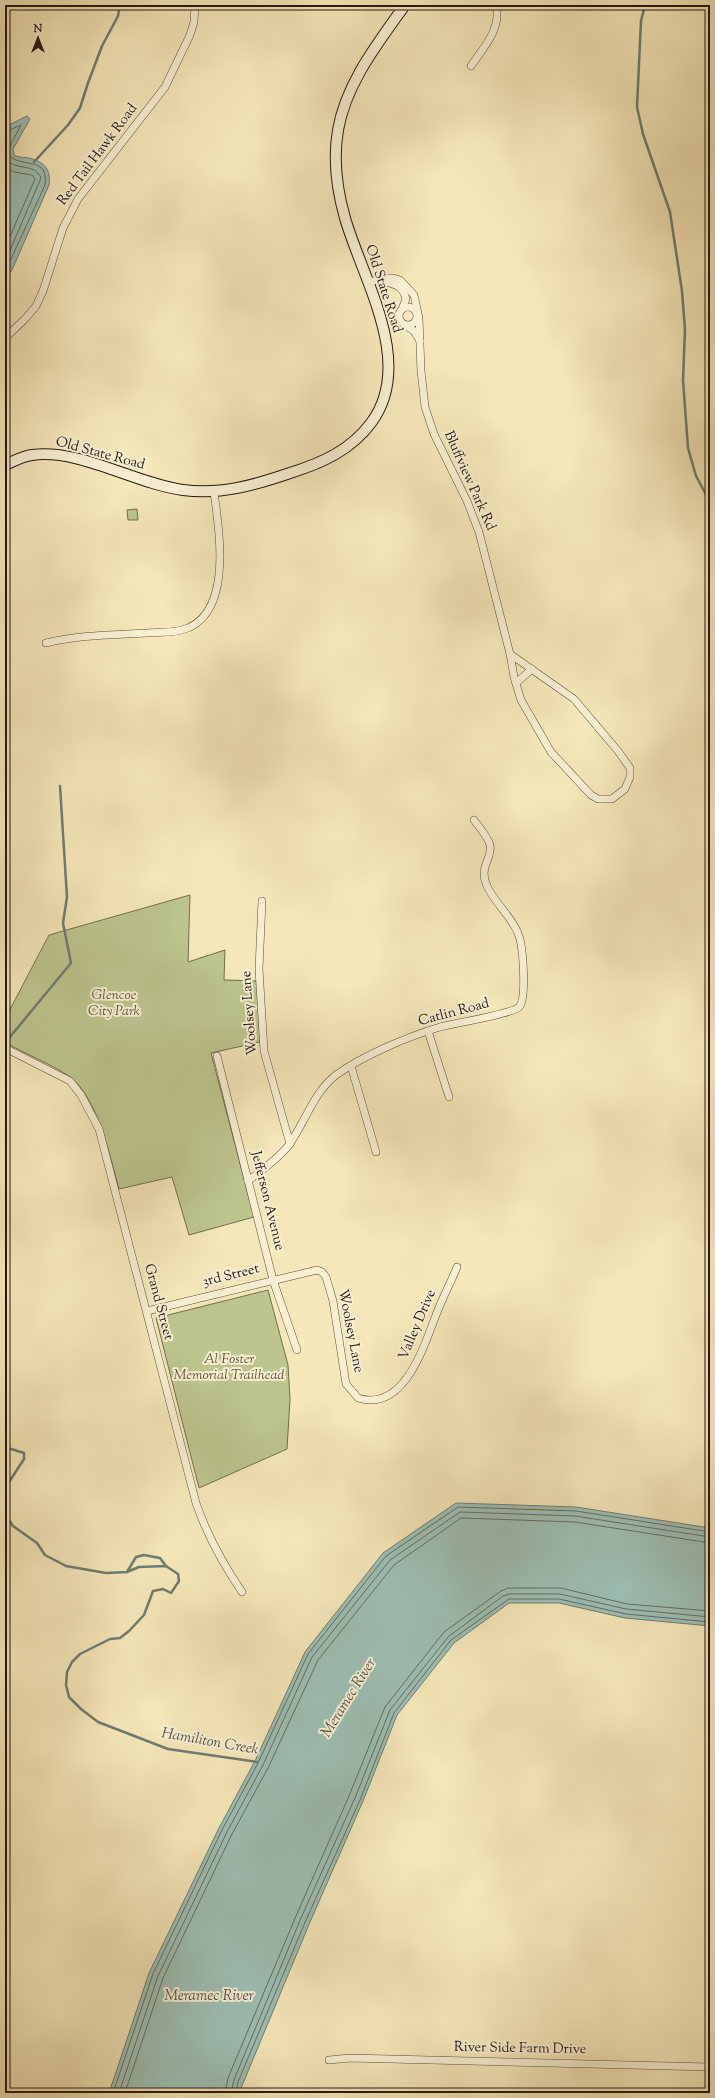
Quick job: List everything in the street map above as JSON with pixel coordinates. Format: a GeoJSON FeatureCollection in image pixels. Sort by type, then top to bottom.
{"type":"FeatureCollection","features":[{"type":"Feature","properties":{"kind":"street","name":"Red Tail Hawk Road"},"geometry":{"type":"LineString","coordinates":[[5,338],[36,306],[43,291],[62,228],[78,199],[165,87],[190,35],[194,22],[195,5]]}},
{"type":"Feature","properties":{"kind":"street","name":"Old State Road"},"geometry":{"type":"LineString","coordinates":[[5,465],[31,455],[49,454],[74,459],[169,488],[196,492],[214,492],[259,484],[316,464],[352,444],[375,417],[385,392],[387,357],[382,322],[373,281],[348,228],[341,202],[336,166],[338,132],[346,103],[364,65],[405,5]]}},
{"type":"Feature","properties":{"kind":"street"},"geometry":{"type":"LineString","coordinates":[[471,66],[496,26],[498,18],[496,5]]}},
{"type":"Feature","properties":{"kind":"street","name":"Bluffview Park Rd"},"geometry":{"type":"LineString","coordinates":[[373,281],[393,278],[400,280],[414,295],[419,318],[425,407],[434,434],[467,501],[479,532],[516,683],[531,719],[551,752],[591,795],[598,799],[612,799],[625,789],[630,778],[630,768],[618,751],[574,699],[510,654]]}},
{"type":"Feature","properties":{"kind":"street"},"geometry":{"type":"LineString","coordinates":[[373,281],[396,284],[402,288],[406,299],[398,317],[401,323],[414,331],[420,341]]}},
{"type":"Feature","properties":{"kind":"street"},"geometry":{"type":"LineString","coordinates":[[402,309],[410,307],[415,310],[417,316],[413,324],[405,325]]}},
{"type":"Feature","properties":{"kind":"street"},"geometry":{"type":"LineString","coordinates":[[46,643],[72,637],[181,631],[201,620],[212,603],[219,580],[219,529],[214,492]]}},
{"type":"Feature","properties":{"kind":"street"},"geometry":{"type":"LineString","coordinates":[[516,683],[532,669]]}},
{"type":"Feature","properties":{"kind":"street","name":"Catlin Road"},"geometry":{"type":"LineString","coordinates":[[248,1181],[280,1155],[290,1144],[319,1094],[336,1075],[377,1052],[428,1031],[456,1023],[515,1011],[522,1002],[523,954],[520,938],[513,923],[486,884],[484,870],[490,852],[490,846],[474,820]]}},
{"type":"Feature","properties":{"kind":"street","name":"Woolsey Lane"},"geometry":{"type":"LineString","coordinates":[[262,901],[259,969],[264,1051],[290,1144]]}},
{"type":"Feature","properties":{"kind":"street"},"geometry":{"type":"LineString","coordinates":[[428,1031],[449,1097]]}},
{"type":"Feature","properties":{"kind":"street","name":"Grand Street"},"geometry":{"type":"LineString","coordinates":[[5,1048],[65,1077],[74,1086],[99,1129],[201,1518],[215,1549],[242,1592]]}},
{"type":"Feature","properties":{"kind":"street","name":"Jefferson Avenue"},"geometry":{"type":"LineString","coordinates":[[217,1056],[273,1280],[297,1350]]}},
{"type":"Feature","properties":{"kind":"street"},"geometry":{"type":"LineString","coordinates":[[352,1066],[376,1152]]}},
{"type":"Feature","properties":{"kind":"street","name":"Valley Drive"},"geometry":{"type":"LineString","coordinates":[[375,1401],[385,1397],[393,1391],[417,1364],[439,1306],[457,1267]]}},
{"type":"Feature","properties":{"kind":"street","name":"3rd Street"},"geometry":{"type":"LineString","coordinates":[[147,1311],[317,1270],[322,1272]]}},
{"type":"Feature","properties":{"kind":"street","name":"Woolsey Lane"},"geometry":{"type":"LineString","coordinates":[[322,1272],[326,1277],[333,1300],[346,1384],[358,1398],[375,1401]]}},
{"type":"Feature","properties":{"kind":"street","name":"River Side Farm Drive"},"geometry":{"type":"LineString","coordinates":[[329,2060],[350,2058],[710,2067]]}},
{"type":"Feature","properties":{"kind":"green space"},"geometry":{"type":"Polygon","coordinates":[[[137,509],[138,520],[128,520],[127,510],[137,509]]]}},
{"type":"Feature","properties":{"kind":"green space","name":"Glencoe City Park"},"geometry":{"type":"Polygon","coordinates":[[[190,895],[188,962],[225,950],[224,980],[257,981],[260,1042],[211,1053],[254,1217],[189,1235],[172,1177],[119,1189],[102,1129],[88,1099],[80,1087],[70,1077],[54,1067],[5,1042],[5,1019],[49,935],[190,895]]]}},
{"type":"Feature","properties":{"kind":"green space","name":"Al Foster Memorial Trailhead"},"geometry":{"type":"Polygon","coordinates":[[[268,1290],[288,1365],[290,1399],[287,1449],[199,1488],[156,1318],[268,1290]]]}},
{"type":"Feature","properties":{"kind":"water"},"geometry":{"type":"Polygon","coordinates":[[[27,116],[30,119],[13,149],[14,155],[29,158],[43,164],[48,171],[49,185],[12,270],[5,279],[5,129],[11,124],[27,116]]]}},
{"type":"Feature","properties":{"kind":"water","name":"Meramec River"},"geometry":{"type":"Polygon","coordinates":[[[456,1503],[576,1507],[710,1528],[710,1626],[625,1618],[559,1603],[509,1603],[454,1643],[397,1715],[363,1801],[310,1922],[239,2093],[109,2093],[149,1973],[219,1828],[255,1761],[305,1652],[383,1553],[456,1503]]]}},
{"type":"Feature","properties":{"kind":"waterway"},"geometry":{"type":"LineString","coordinates":[[34,162],[68,125],[80,108],[102,46],[118,16],[120,5]]}},
{"type":"Feature","properties":{"kind":"waterway"},"geometry":{"type":"LineString","coordinates":[[645,5],[641,21],[637,107],[643,134],[670,212],[682,291],[685,330],[683,380],[688,448],[696,476],[710,502]]}},
{"type":"Feature","properties":{"kind":"waterway"},"geometry":{"type":"LineString","coordinates":[[5,1043],[71,963],[63,923],[67,897],[60,786]]}},
{"type":"Feature","properties":{"kind":"waterway","name":"Hamiliton Creek"},"geometry":{"type":"LineString","coordinates":[[5,1447],[24,1453],[24,1459],[9,1482],[5,1495]]}},
{"type":"Feature","properties":{"kind":"waterway","name":"Hamiliton Creek"},"geometry":{"type":"LineString","coordinates":[[5,1507],[7,1517],[13,1526],[37,1543],[45,1555],[66,1566],[106,1573],[127,1572],[139,1567],[166,1566],[178,1574],[179,1581],[171,1593],[163,1589],[153,1591],[144,1615],[129,1631],[120,1638],[110,1639],[80,1654],[72,1662],[67,1672],[66,1685],[69,1697],[81,1709],[98,1722],[168,1749],[257,1762]]}},
{"type":"Feature","properties":{"kind":"waterway"},"geometry":{"type":"LineString","coordinates":[[127,1572],[136,1557],[144,1555],[160,1558],[166,1566]]}}]}
